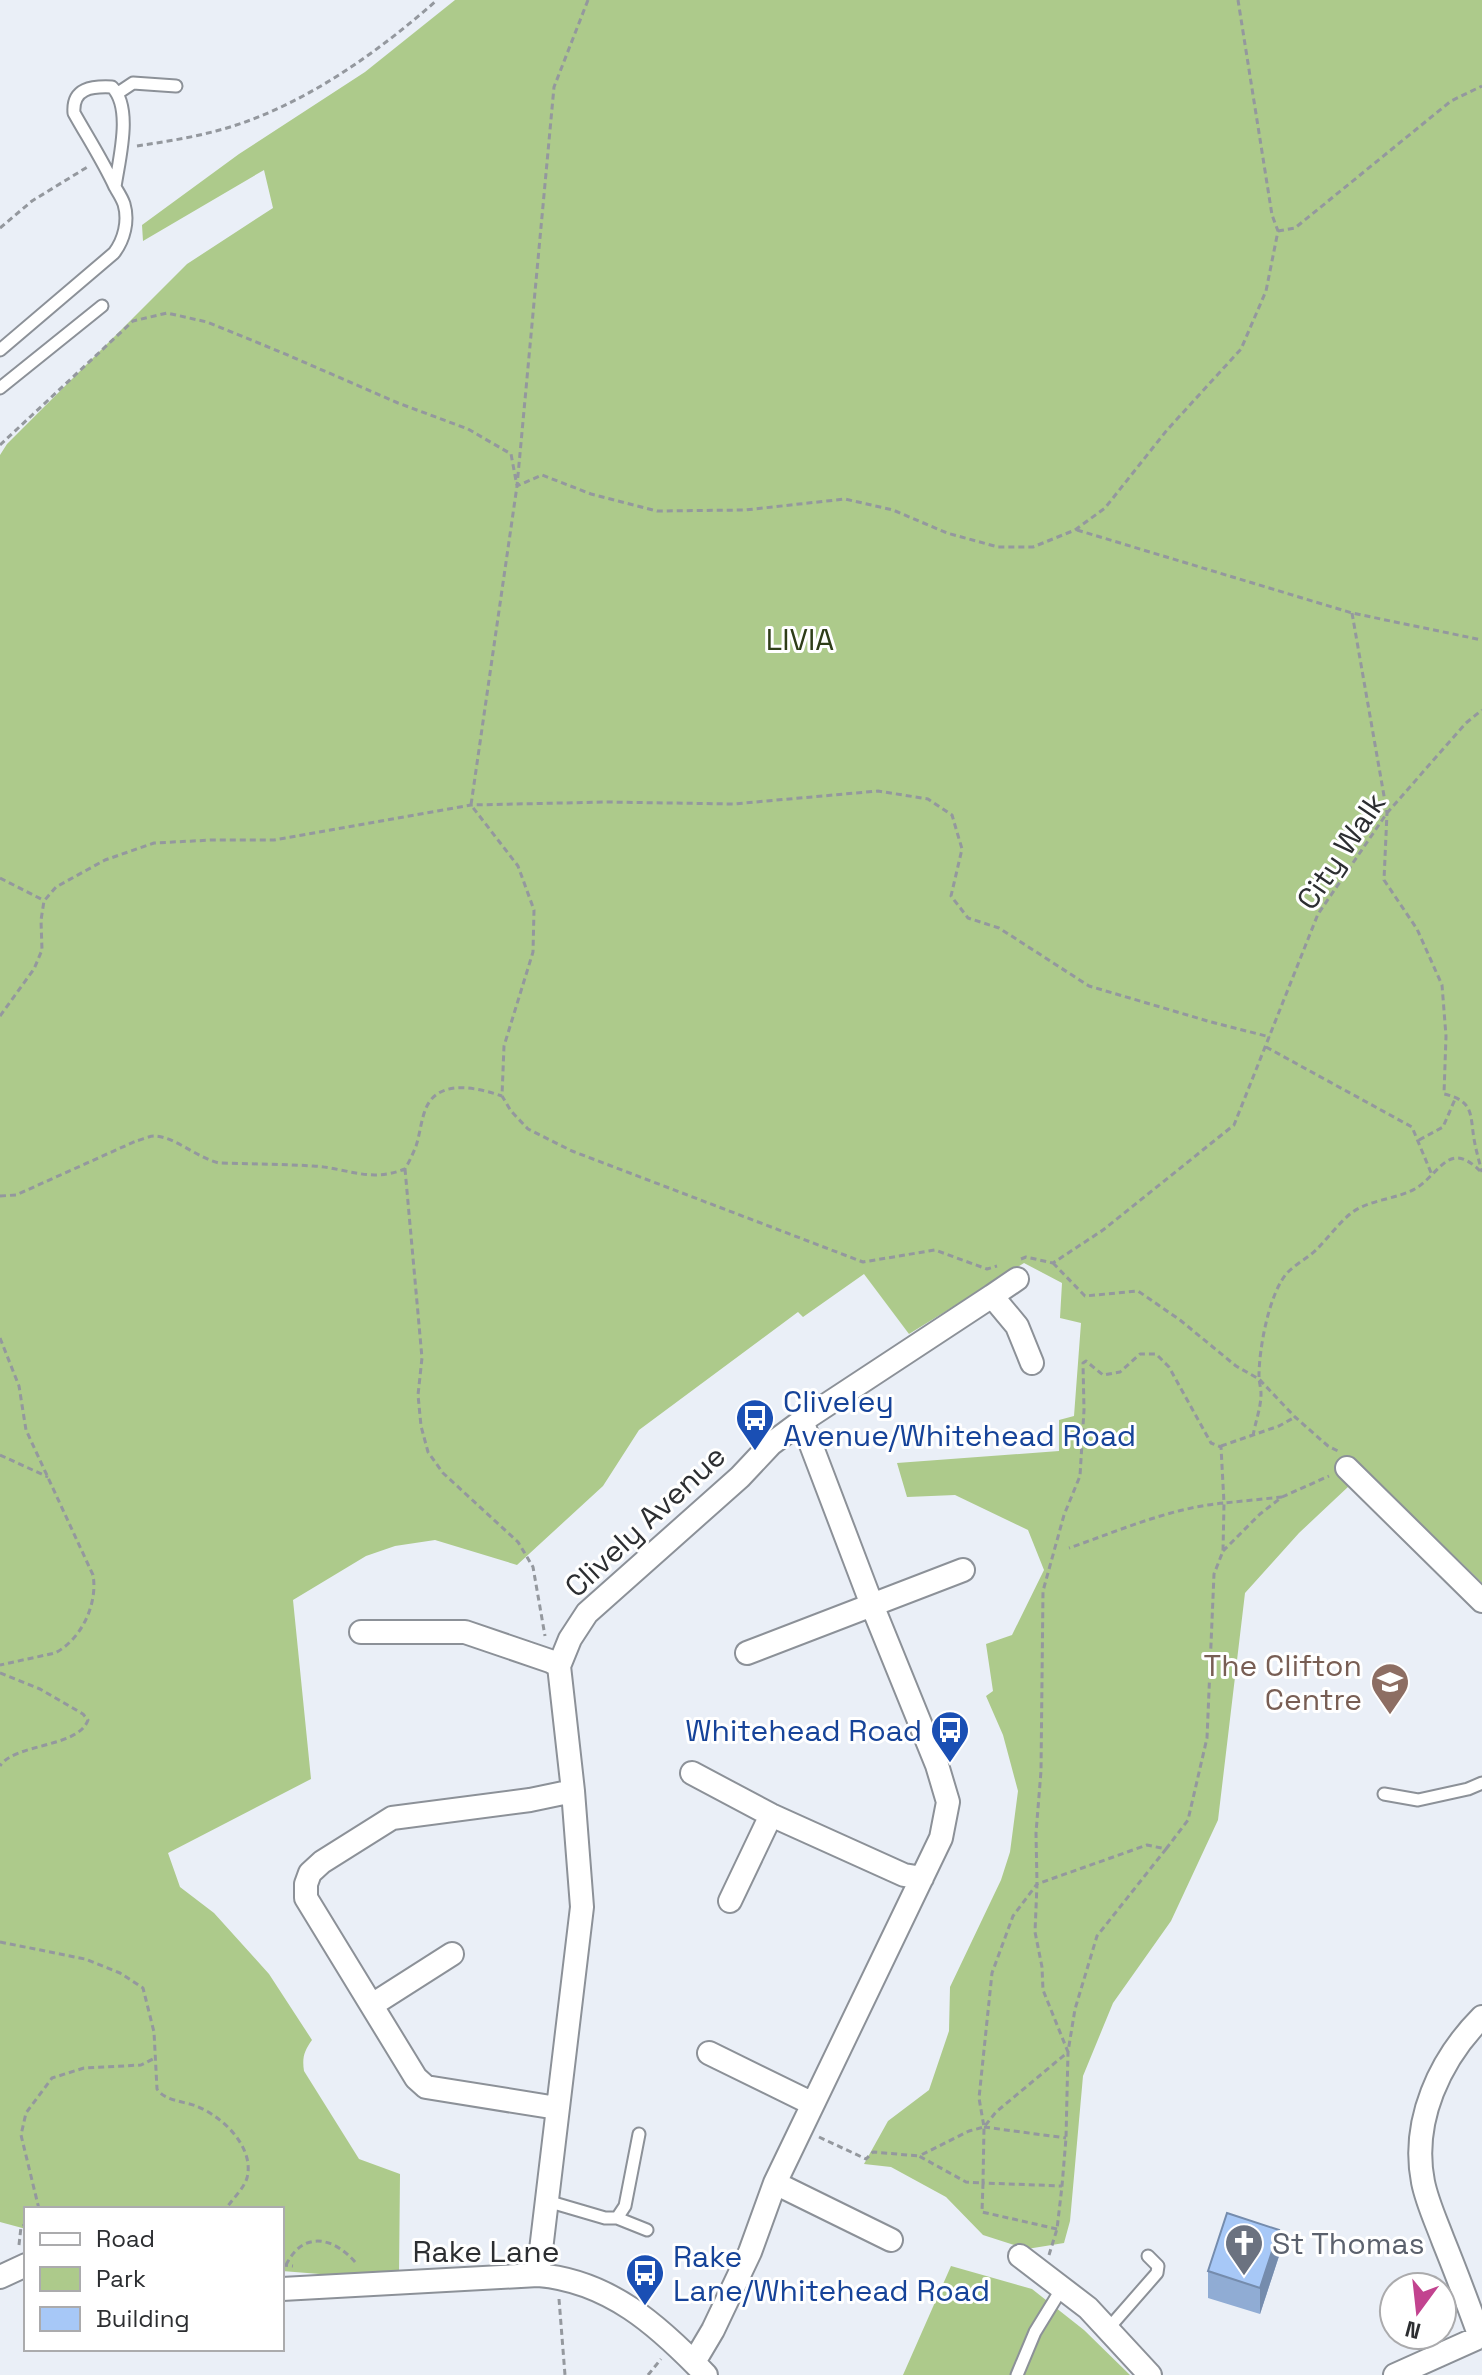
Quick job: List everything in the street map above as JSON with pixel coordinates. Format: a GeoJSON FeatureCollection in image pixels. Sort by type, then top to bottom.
{"type":"FeatureCollection","features":[{"type":"Feature","properties":{"kind":"street","name":"Clively Avenue"},"geometry":{"type":"LineString","coordinates":[[554,1664],[587,1613],[740,1477],[771,1444],[992,1296],[1015,1271]]}},
{"type":"Feature","properties":{"kind":"street"},"geometry":{"type":"LineString","coordinates":[[992,1296],[1017,1326],[1032,1363]]}},
{"type":"Feature","properties":{"kind":"street"},"geometry":{"type":"LineString","coordinates":[[700,2369],[713,2330],[750,2252],[775,2183],[941,1838],[948,1802],[937,1765],[802,1421]]}},
{"type":"Feature","properties":{"kind":"street"},"geometry":{"type":"LineString","coordinates":[[1347,1468],[1482,1601]]}},
{"type":"Feature","properties":{"kind":"street"},"geometry":{"type":"LineString","coordinates":[[747,1653],[963,1570]]}},
{"type":"Feature","properties":{"kind":"street"},"geometry":{"type":"LineString","coordinates":[[361,1632],[465,1632],[554,1664],[573,1791],[582,1907],[546,2201],[548,2276]]}},
{"type":"Feature","properties":{"kind":"street"},"geometry":{"type":"LineString","coordinates":[[692,1773],[771,1815],[904,1875],[922,1878]]}},
{"type":"Feature","properties":{"kind":"street"},"geometry":{"type":"LineString","coordinates":[[557,2108],[426,2087],[416,2078],[306,1898],[306,1884],[310,1873],[322,1862],[392,1818],[530,1800],[573,1791]]}},
{"type":"Feature","properties":{"kind":"street"},"geometry":{"type":"LineString","coordinates":[[730,1901],[771,1815]]}},
{"type":"Feature","properties":{"kind":"street"},"geometry":{"type":"LineString","coordinates":[[372,2005],[452,1954]]}},
{"type":"Feature","properties":{"kind":"street"},"geometry":{"type":"LineString","coordinates":[[1407,2373],[1481,2336],[1423,2183],[1420,2149],[1423,2120],[1434,2086],[1462,2037],[1482,2017]]}},
{"type":"Feature","properties":{"kind":"street"},"geometry":{"type":"LineString","coordinates":[[709,2053],[813,2104]]}},
{"type":"Feature","properties":{"kind":"street"},"geometry":{"type":"LineString","coordinates":[[775,2183],[891,2240]]}},
{"type":"Feature","properties":{"kind":"street"},"geometry":{"type":"LineString","coordinates":[[0,2252],[15,2270]]}},
{"type":"Feature","properties":{"kind":"street"},"geometry":{"type":"LineString","coordinates":[[1020,2256],[1088,2308],[1150,2375]]}},
{"type":"Feature","properties":{"kind":"street","name":"Rake Lane"},"geometry":{"type":"LineString","coordinates":[[284,2289],[548,2276],[589,2285],[616,2298],[647,2321],[700,2369]]}},
{"type":"Feature","properties":{"kind":"lane"},"geometry":{"type":"LineString","coordinates":[[118,93],[133,83],[176,86]]}},
{"type":"Feature","properties":{"kind":"lane"},"geometry":{"type":"LineString","coordinates":[[0,350],[114,253],[122,242],[125,205],[115,187],[101,159],[74,113],[73,104],[79,95],[92,86],[112,87],[118,93],[124,112],[115,187]]}},
{"type":"Feature","properties":{"kind":"lane"},"geometry":{"type":"LineString","coordinates":[[0,388],[102,306]]}},
{"type":"Feature","properties":{"kind":"lane"},"geometry":{"type":"LineString","coordinates":[[1384,1794],[1418,1800],[1482,1783]]}},
{"type":"Feature","properties":{"kind":"lane"},"geometry":{"type":"LineString","coordinates":[[617,2218],[625,2206],[639,2134]]}},
{"type":"Feature","properties":{"kind":"lane"},"geometry":{"type":"LineString","coordinates":[[546,2201],[605,2218],[617,2218],[647,2230]]}},
{"type":"Feature","properties":{"kind":"lane"},"geometry":{"type":"LineString","coordinates":[[1108,2329],[1157,2273],[1158,2266],[1148,2256]]}},
{"type":"Feature","properties":{"kind":"lane"},"geometry":{"type":"LineString","coordinates":[[1017,2375],[1035,2332],[1062,2288]]}},
{"type":"Feature","properties":{"kind":"path"},"geometry":{"type":"LineString","coordinates":[[120,150],[218,130],[277,108],[325,84],[412,22],[437,0]]}},
{"type":"Feature","properties":{"kind":"path"},"geometry":{"type":"LineString","coordinates":[[588,0],[554,87],[517,486],[471,805],[518,866],[534,910],[533,952],[504,1046],[502,1096],[528,1129],[572,1151],[863,1262],[935,1250],[987,1269],[1015,1271],[1026,1257],[1053,1263],[1085,1296],[1138,1291],[1180,1320],[1236,1366],[1259,1379],[1295,1417],[1353,1463],[1282,1497],[1223,1551]]}},
{"type":"Feature","properties":{"kind":"path"},"geometry":{"type":"LineString","coordinates":[[517,486],[542,475],[591,494],[657,511],[745,510],[845,499],[893,510],[947,533],[998,547],[1033,547],[1075,530],[1105,508],[1167,430],[1241,349],[1266,291],[1278,231],[1272,215],[1238,0]]}},
{"type":"Feature","properties":{"kind":"path"},"geometry":{"type":"LineString","coordinates":[[1278,231],[1295,228],[1451,101],[1482,86]]}},
{"type":"Feature","properties":{"kind":"path"},"geometry":{"type":"LineString","coordinates":[[0,228],[32,201],[101,159]]}},
{"type":"Feature","properties":{"kind":"path"},"geometry":{"type":"LineString","coordinates":[[0,445],[133,321],[167,313],[207,322],[398,403],[468,429],[511,454],[517,486]]}},
{"type":"Feature","properties":{"kind":"path"},"geometry":{"type":"LineString","coordinates":[[1075,530],[1352,613],[1482,640]]}},
{"type":"Feature","properties":{"kind":"path"},"geometry":{"type":"LineString","coordinates":[[1352,613],[1387,813],[1384,880],[1417,929],[1442,985],[1446,1036],[1444,1094],[1456,1097],[1469,1107],[1482,1172]]}},
{"type":"Feature","properties":{"kind":"path","name":"City Walk"},"geometry":{"type":"LineString","coordinates":[[1053,1263],[1103,1230],[1234,1125],[1318,914],[1387,813],[1466,723],[1482,710]]}},
{"type":"Feature","properties":{"kind":"path"},"geometry":{"type":"LineString","coordinates":[[0,1016],[34,969],[42,950],[44,901],[56,887],[105,860],[154,843],[274,840],[471,805],[607,802],[733,804],[878,791],[928,799],[952,815],[962,849],[951,896],[968,918],[999,928],[1089,986],[1270,1037]]}},
{"type":"Feature","properties":{"kind":"path"},"geometry":{"type":"LineString","coordinates":[[0,878],[44,901]]}},
{"type":"Feature","properties":{"kind":"path"},"geometry":{"type":"LineString","coordinates":[[1266,1047],[1412,1127],[1432,1175]]}},
{"type":"Feature","properties":{"kind":"path"},"geometry":{"type":"LineString","coordinates":[[502,1096],[480,1088],[457,1087],[438,1095],[426,1109],[415,1149],[405,1169],[422,1358],[418,1395],[421,1426],[428,1452],[443,1473],[518,1542],[533,1567],[554,1664]]}},
{"type":"Feature","properties":{"kind":"path"},"geometry":{"type":"LineString","coordinates":[[1417,1140],[1443,1127],[1456,1097]]}},
{"type":"Feature","properties":{"kind":"path"},"geometry":{"type":"LineString","coordinates":[[0,1196],[16,1195],[136,1141],[154,1136],[172,1140],[204,1159],[219,1163],[317,1166],[366,1176],[389,1175],[405,1169]]}},
{"type":"Feature","properties":{"kind":"path"},"geometry":{"type":"LineString","coordinates":[[1253,1436],[1261,1396],[1259,1379],[1266,1326],[1276,1291],[1287,1273],[1311,1255],[1351,1213],[1385,1198],[1415,1190],[1439,1166],[1463,1158],[1482,1172]]}},
{"type":"Feature","properties":{"kind":"path"},"geometry":{"type":"LineString","coordinates":[[0,1338],[19,1386],[26,1430],[93,1575],[94,1596],[79,1630],[59,1651],[0,1665]]}},
{"type":"Feature","properties":{"kind":"path"},"geometry":{"type":"LineString","coordinates":[[1068,2052],[1043,1990],[1035,1932],[1036,1833],[1041,1771],[1043,1591],[1064,1515],[1080,1476],[1083,1363],[1086,1361],[1103,1375],[1120,1372],[1140,1354],[1156,1354],[1169,1367],[1211,1443],[1221,1447],[1295,1417]]}},
{"type":"Feature","properties":{"kind":"path"},"geometry":{"type":"LineString","coordinates":[[1043,2274],[1057,2229],[1062,2186],[1068,2052],[1075,2009],[1097,1936],[1188,1820],[1207,1738],[1214,1574],[1223,1551],[1221,1447]]}},
{"type":"Feature","properties":{"kind":"path"},"geometry":{"type":"LineString","coordinates":[[0,1455],[48,1477]]}},
{"type":"Feature","properties":{"kind":"path"},"geometry":{"type":"LineString","coordinates":[[1069,1548],[1165,1513],[1202,1505],[1282,1497]]}},
{"type":"Feature","properties":{"kind":"path"},"geometry":{"type":"LineString","coordinates":[[0,1673],[40,1689],[88,1720],[84,1728],[55,1743],[10,1755],[0,1766]]}},
{"type":"Feature","properties":{"kind":"path"},"geometry":{"type":"LineString","coordinates":[[1057,2229],[982,2212],[984,2127],[979,2098],[992,1973],[1013,1916],[1037,1884],[1147,1845],[1166,1849]]}},
{"type":"Feature","properties":{"kind":"path"},"geometry":{"type":"LineString","coordinates":[[0,1942],[85,1959],[133,1980],[143,1988],[154,2032],[155,2081],[162,2095],[216,2116],[241,2142],[247,2163],[246,2178],[227,2207]]}},
{"type":"Feature","properties":{"kind":"path"},"geometry":{"type":"LineString","coordinates":[[984,2127],[996,2112],[1068,2052]]}},
{"type":"Feature","properties":{"kind":"path"},"geometry":{"type":"LineString","coordinates":[[39,2207],[21,2135],[26,2113],[52,2078],[84,2068],[141,2065],[155,2058]]}},
{"type":"Feature","properties":{"kind":"path"},"geometry":{"type":"LineString","coordinates":[[919,2156],[969,2131],[984,2127],[1066,2138]]}},
{"type":"Feature","properties":{"kind":"path"},"geometry":{"type":"LineString","coordinates":[[801,2129],[866,2159],[873,2152],[919,2156],[966,2182],[1062,2186]]}},
{"type":"Feature","properties":{"kind":"path"},"geometry":{"type":"LineString","coordinates":[[286,2265],[303,2245],[322,2241],[331,2242],[346,2252],[363,2272]]}},
{"type":"Feature","properties":{"kind":"path"},"geometry":{"type":"LineString","coordinates":[[548,2276],[565,2375]]}},
{"type":"Feature","properties":{"kind":"green space","name":"LIVIA"},"geometry":{"type":"Polygon","coordinates":[[[455,0],[1482,0],[1482,1583],[1366,1470],[1299,1533],[1245,1593],[1218,1820],[1171,1921],[1113,2003],[1083,2076],[1070,2221],[1064,2243],[1027,2249],[983,2235],[946,2197],[891,2167],[864,2164],[888,2121],[929,2090],[949,2031],[950,1987],[1001,1880],[1010,1852],[1018,1791],[1003,1735],[986,1696],[993,1691],[986,1644],[1012,1635],[1044,1570],[1028,1530],[955,1495],[907,1497],[897,1463],[1059,1451],[1059,1420],[1074,1416],[1081,1323],[1060,1318],[1062,1283],[1024,1263],[909,1334],[864,1274],[803,1317],[798,1312],[639,1430],[603,1486],[517,1565],[435,1540],[395,1546],[366,1556],[293,1600],[311,1779],[168,1853],[180,1887],[214,1913],[269,1974],[312,2040],[304,2055],[304,2071],[359,2159],[400,2174],[399,2274],[345,2276],[284,2271],[284,2207],[24,2207],[24,2228],[0,2222],[0,455],[7,444],[187,264],[273,208],[264,170],[143,241],[142,225],[239,154],[365,72],[455,0]]]}},
{"type":"Feature","properties":{"kind":"green space"},"geometry":{"type":"Polygon","coordinates":[[[951,2266],[1032,2289],[1084,2330],[1130,2375],[903,2375],[951,2266]]]}},
{"type":"Feature","properties":{"kind":"building"},"geometry":{"type":"Polygon","coordinates":[[[1227,2213],[1279,2230],[1260,2288],[1208,2271],[1227,2213]]]}},
{"type":"Feature","properties":{"kind":"place","name":"Cliveley Avenue/Whitehead Road"},"geometry":{"type":"Point","coordinates":[755,1452]}},
{"type":"Feature","properties":{"kind":"place","name":"The Clifton Centre"},"geometry":{"type":"Point","coordinates":[1390,1716]}},
{"type":"Feature","properties":{"kind":"place","name":"Whitehead Road"},"geometry":{"type":"Point","coordinates":[950,1764]}},
{"type":"Feature","properties":{"kind":"place","name":"St Thomas"},"geometry":{"type":"Point","coordinates":[1244,2277]}},
{"type":"Feature","properties":{"kind":"place","name":"Rake Lane/Whitehead Road"},"geometry":{"type":"Point","coordinates":[645,2307]}}]}
